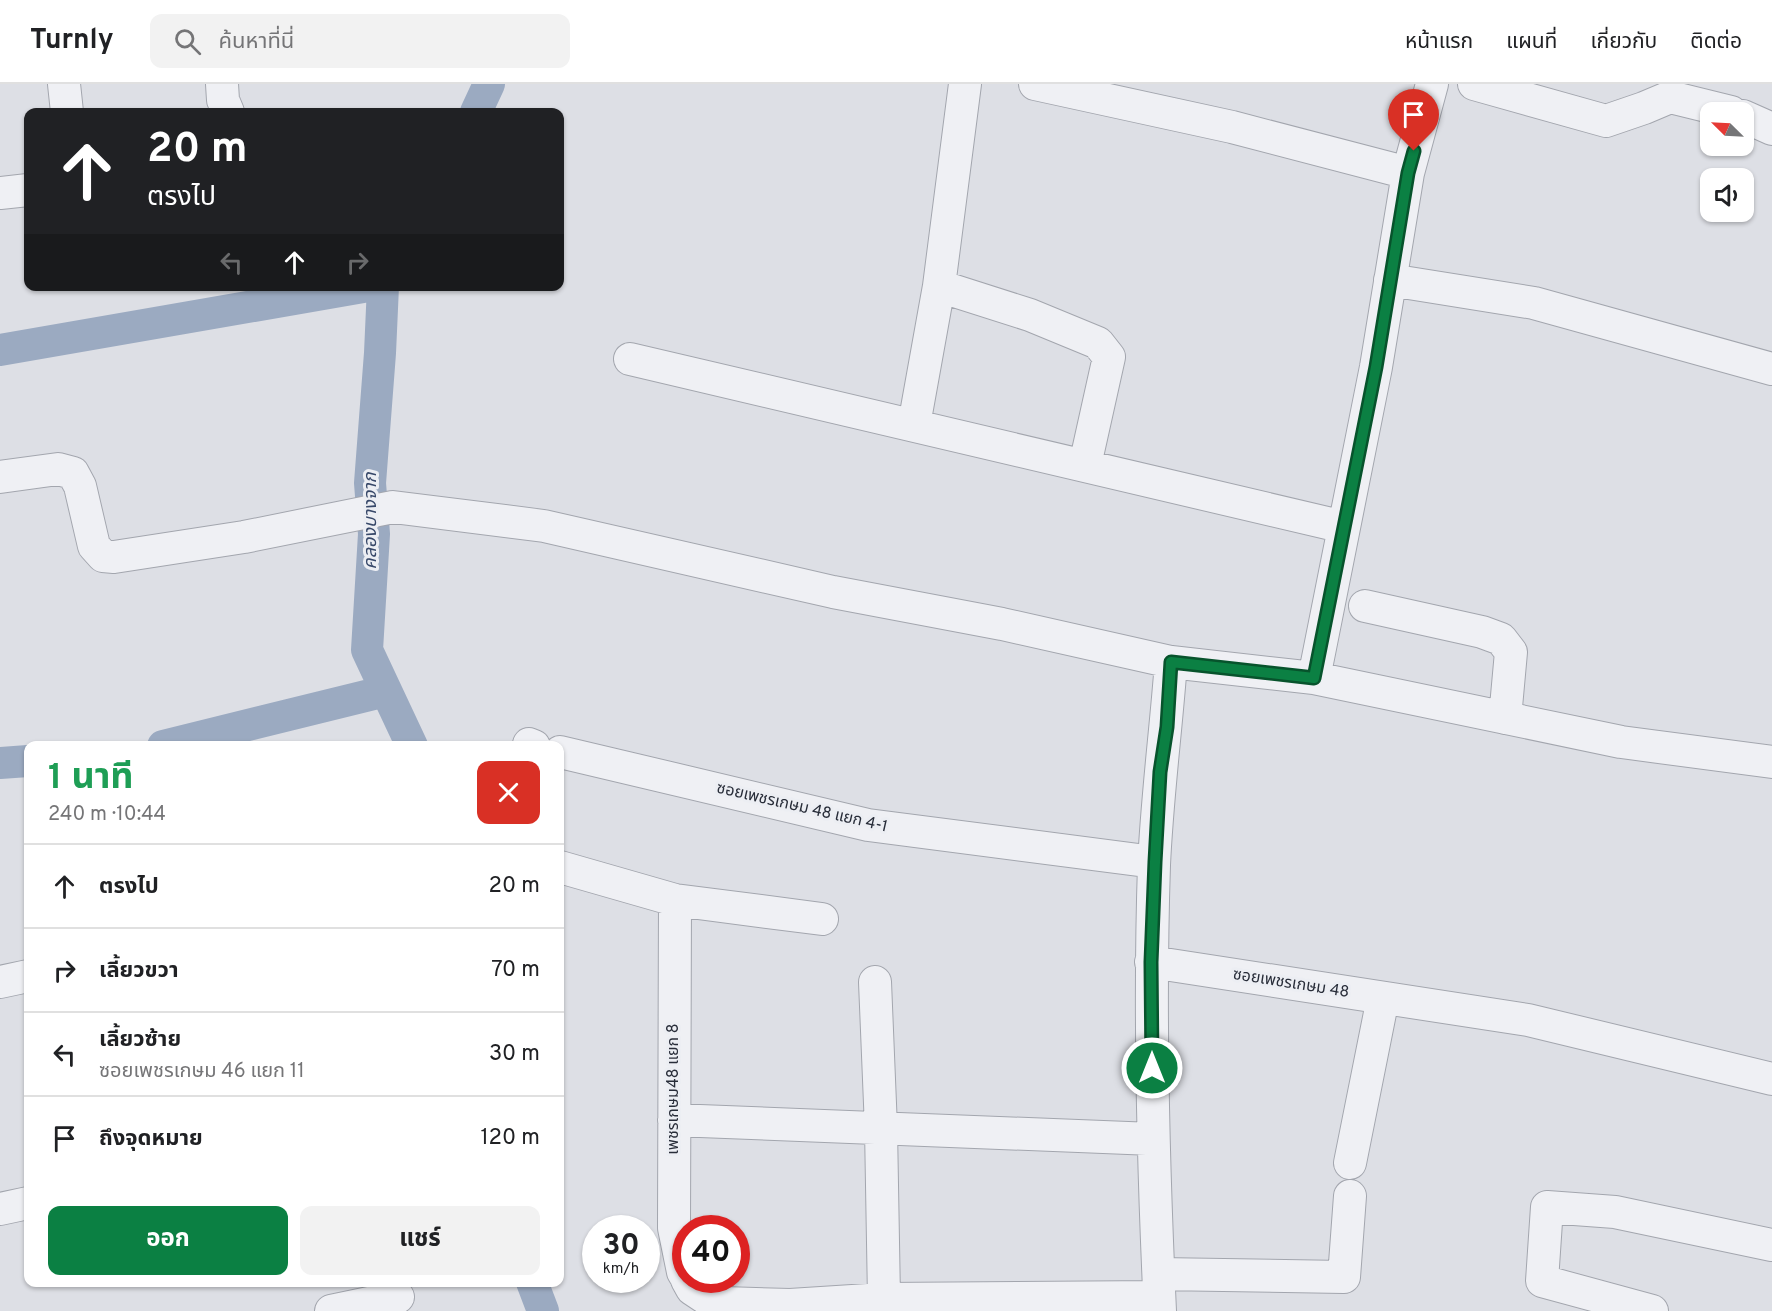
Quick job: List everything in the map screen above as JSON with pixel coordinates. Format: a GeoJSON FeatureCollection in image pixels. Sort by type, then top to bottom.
{"type":"FeatureCollection","features":[{"type":"Feature","properties":{"kind":"street"},"geometry":{"type":"LineString","coordinates":[[64,84],[67,108]]}},
{"type":"Feature","properties":{"kind":"street"},"geometry":{"type":"LineString","coordinates":[[222,84],[223,100],[226,108]]}},
{"type":"Feature","properties":{"kind":"street"},"geometry":{"type":"LineString","coordinates":[[914,425],[939,286],[965,84]]}},
{"type":"Feature","properties":{"kind":"street"},"geometry":{"type":"LineString","coordinates":[[1035,84],[1095,90],[1408,173]]}},
{"type":"Feature","properties":{"kind":"street"},"geometry":{"type":"LineString","coordinates":[[1314,678],[1376,367],[1408,173],[1432,84]]}},
{"type":"Feature","properties":{"kind":"street"},"geometry":{"type":"LineString","coordinates":[[1474,84],[1606,121],[1670,97],[1700,104]]}},
{"type":"Feature","properties":{"kind":"street"},"geometry":{"type":"LineString","coordinates":[[1754,121],[1772,129]]}},
{"type":"Feature","properties":{"kind":"street"},"geometry":{"type":"LineString","coordinates":[[0,194],[24,191]]}},
{"type":"Feature","properties":{"kind":"street"},"geometry":{"type":"LineString","coordinates":[[1390,280],[1534,303],[1772,369]]}},
{"type":"Feature","properties":{"kind":"street"},"geometry":{"type":"LineString","coordinates":[[939,286],[1030,315],[1098,343],[1109,357],[1085,465]]}},
{"type":"Feature","properties":{"kind":"street"},"geometry":{"type":"LineString","coordinates":[[630,359],[1344,527]]}},
{"type":"Feature","properties":{"kind":"street"},"geometry":{"type":"LineString","coordinates":[[0,477],[58,469],[73,473],[80,486],[94,546],[103,556],[114,557],[244,537],[393,507],[544,526],[833,592],[1014,626],[1171,662],[1314,678],[1621,742],[1772,762]]}},
{"type":"Feature","properties":{"kind":"street"},"geometry":{"type":"LineString","coordinates":[[1365,606],[1482,632],[1501,639],[1511,652],[1505,718]]}},
{"type":"Feature","properties":{"kind":"street"},"geometry":{"type":"LineString","coordinates":[[1159,1294],[1152,1140],[1151,962],[1160,772],[1167,727],[1171,662]]}},
{"type":"Feature","properties":{"kind":"street","name":"ซอยเพชรเกษม 48 แยก 4-1"},"geometry":{"type":"LineString","coordinates":[[564,753],[868,825],[1155,862]]}},
{"type":"Feature","properties":{"kind":"street"},"geometry":{"type":"LineString","coordinates":[[564,868],[675,900],[822,919]]}},
{"type":"Feature","properties":{"kind":"street","name":"เพชรเกษม48 แยก 8"},"geometry":{"type":"LineString","coordinates":[[674,1215],[675,900]]}},
{"type":"Feature","properties":{"kind":"street","name":"ซอยเพชรเกษม 48"},"geometry":{"type":"LineString","coordinates":[[1151,962],[1528,1020],[1772,1079]]}},
{"type":"Feature","properties":{"kind":"street"},"geometry":{"type":"LineString","coordinates":[[0,982],[24,977]]}},
{"type":"Feature","properties":{"kind":"street"},"geometry":{"type":"LineString","coordinates":[[875,982],[881,1128],[884,1299]]}},
{"type":"Feature","properties":{"kind":"street"},"geometry":{"type":"LineString","coordinates":[[1350,1163],[1383,998]]}},
{"type":"Feature","properties":{"kind":"street"},"geometry":{"type":"LineString","coordinates":[[674,1120],[1152,1140]]}},
{"type":"Feature","properties":{"kind":"street","name":"เพชรเกษม48 แยก 8"},"geometry":{"type":"LineString","coordinates":[[698,1293],[723,1303],[790,1305],[884,1299],[1159,1294],[1344,1277],[1350,1196]]}},
{"type":"Feature","properties":{"kind":"street"},"geometry":{"type":"LineString","coordinates":[[0,1209],[24,1204]]}},
{"type":"Feature","properties":{"kind":"street"},"geometry":{"type":"LineString","coordinates":[[1652,1311],[1542,1281],[1547,1207],[1615,1212],[1772,1245]]}},
{"type":"Feature","properties":{"kind":"street"},"geometry":{"type":"LineString","coordinates":[[331,1311],[398,1297]]}},
{"type":"Feature","properties":{"kind":"waterway","name":"คลองบางจาก"},"geometry":{"type":"LineString","coordinates":[[478,108],[489,84]]}},
{"type":"Feature","properties":{"kind":"waterway"},"geometry":{"type":"LineString","coordinates":[[0,350],[340,291]]}},
{"type":"Feature","properties":{"kind":"waterway","name":"คลองบางจาก"},"geometry":{"type":"LineString","coordinates":[[383,291],[370,483],[374,534],[367,650],[410,741]]}},
{"type":"Feature","properties":{"kind":"waterway"},"geometry":{"type":"LineString","coordinates":[[183,741],[386,691]]}},
{"type":"Feature","properties":{"kind":"waterway"},"geometry":{"type":"LineString","coordinates":[[0,763],[24,761]]}},
{"type":"Feature","properties":{"kind":"waterway","name":"คลองบางจาก"},"geometry":{"type":"LineString","coordinates":[[534,1287],[543,1311]]}},
{"type":"Feature","properties":{"kind":"route"},"geometry":{"type":"LineString","coordinates":[[1152,1068],[1151,962],[1155,862],[1160,772],[1167,727],[1171,662],[1314,678],[1376,367],[1408,173],[1414,151]]}}]}
